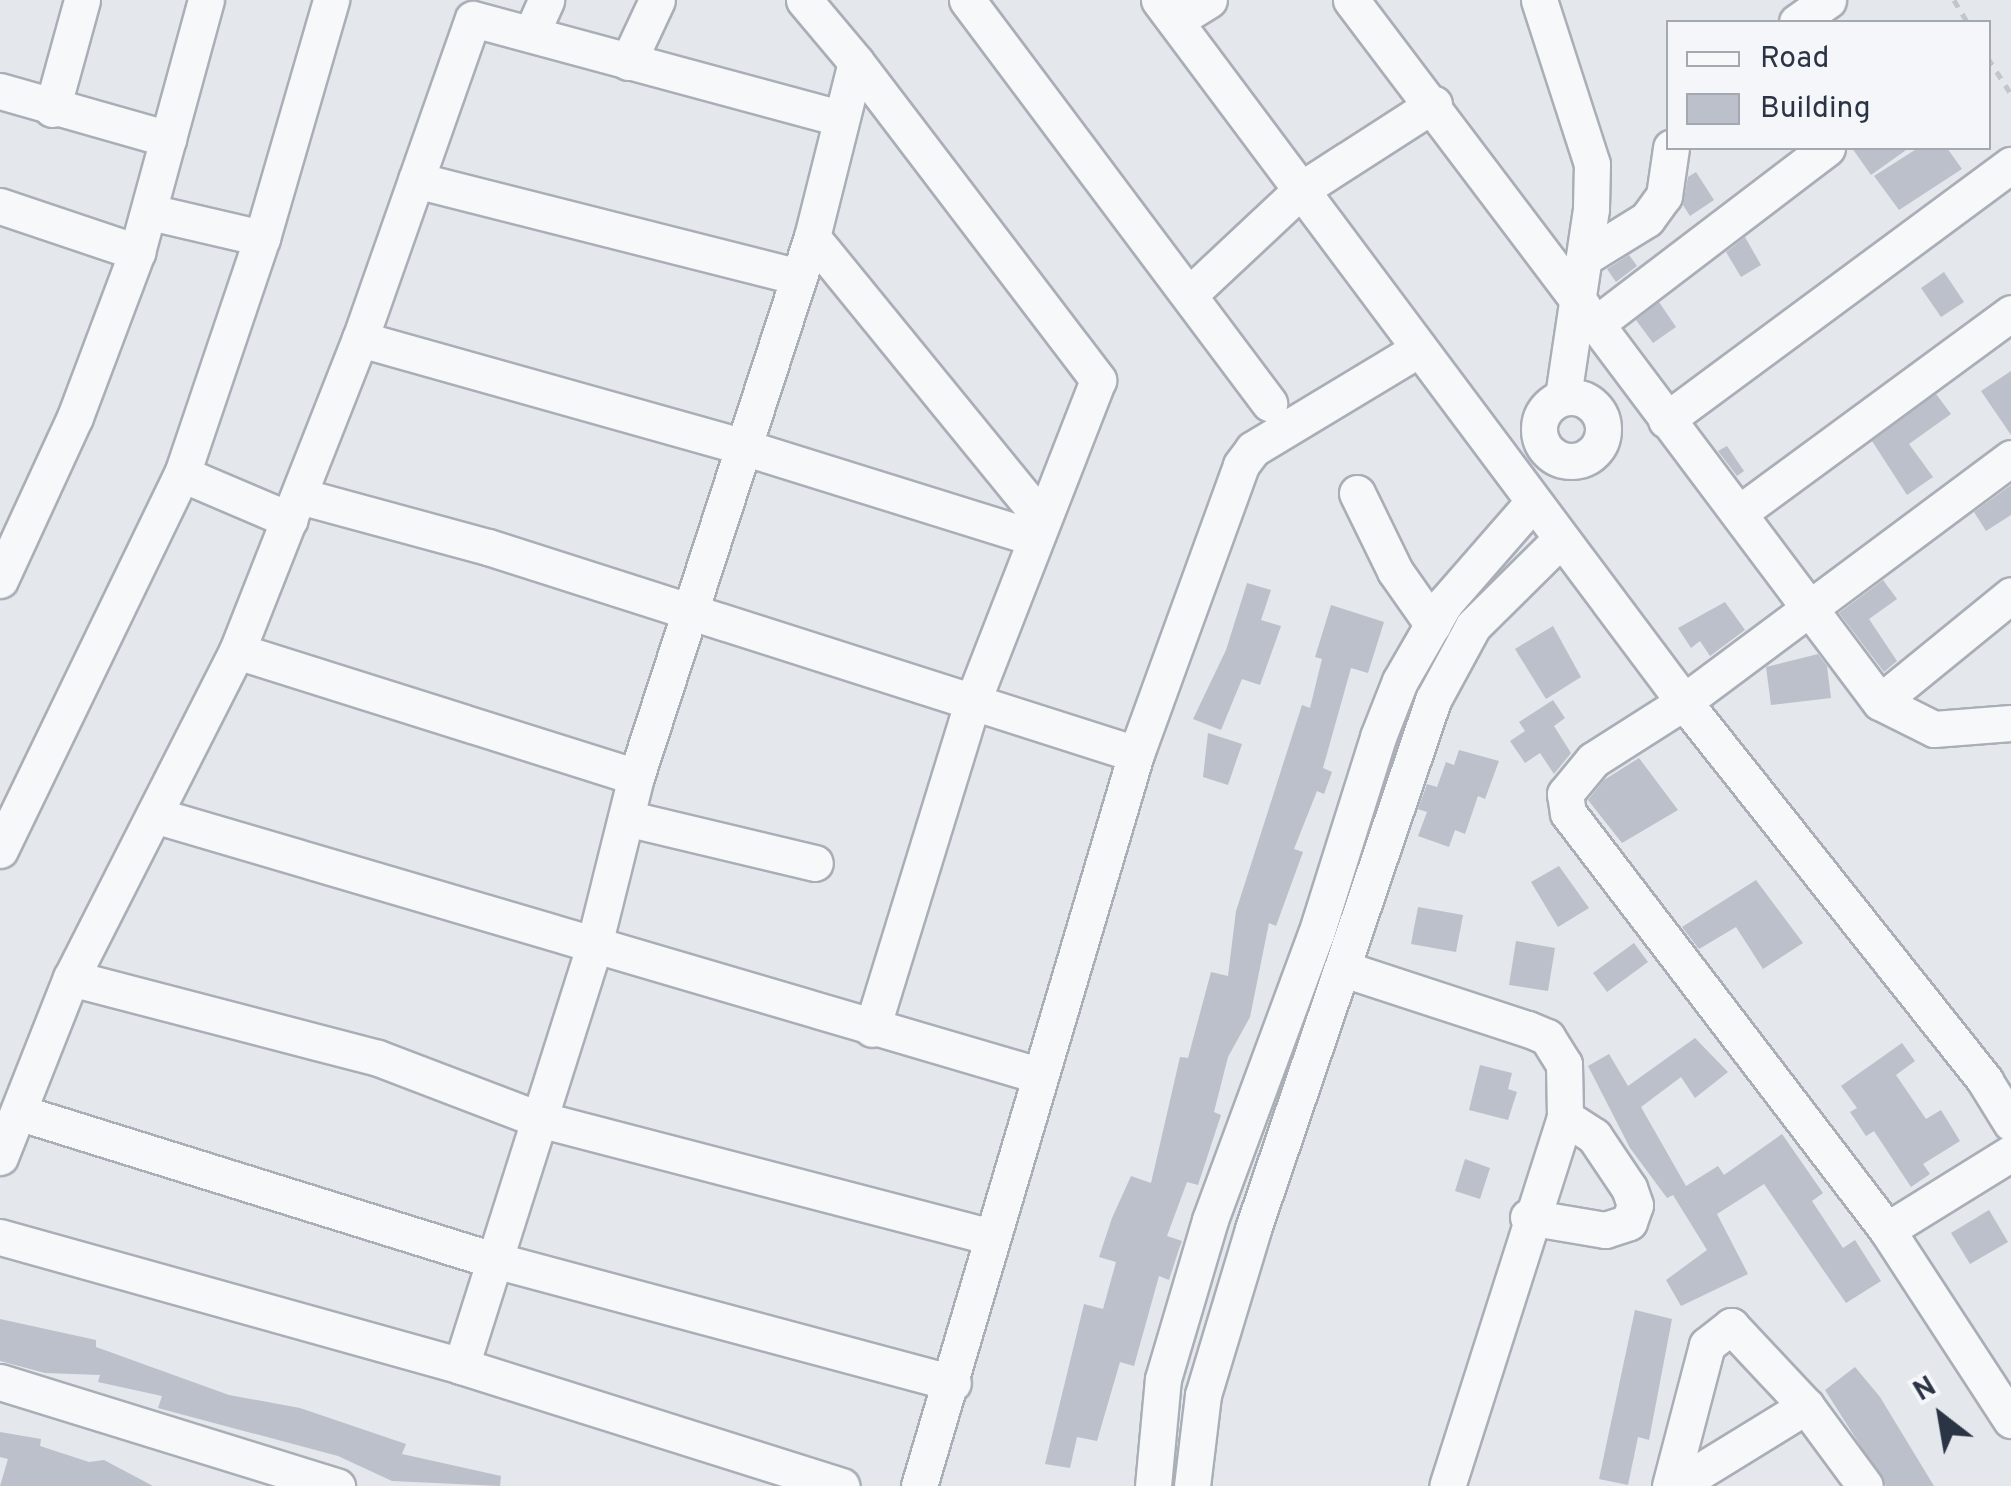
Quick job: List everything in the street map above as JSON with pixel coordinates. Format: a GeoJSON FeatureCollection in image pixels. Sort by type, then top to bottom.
{"type":"FeatureCollection","features":[{"type":"Feature","properties":{"kind":"street"},"geometry":{"type":"LineString","coordinates":[[52,109],[82,0]]}},
{"type":"Feature","properties":{"kind":"street"},"geometry":{"type":"LineString","coordinates":[[0,580],[75,416],[137,252],[206,0]]}},
{"type":"Feature","properties":{"kind":"street"},"geometry":{"type":"LineString","coordinates":[[0,850],[182,474],[262,238],[331,0]]}},
{"type":"Feature","properties":{"kind":"street"},"geometry":{"type":"LineString","coordinates":[[628,62],[658,0]]}},
{"type":"Feature","properties":{"kind":"street"},"geometry":{"type":"LineString","coordinates":[[804,0],[856,62],[1098,380],[973,700],[872,1029]]}},
{"type":"Feature","properties":{"kind":"street"},"geometry":{"type":"LineString","coordinates":[[967,0],[1192,292],[1270,403]]}},
{"type":"Feature","properties":{"kind":"street"},"geometry":{"type":"LineString","coordinates":[[1208,0],[1167,10],[1684,702],[1998,1076],[2011,1123]]}},
{"type":"Feature","properties":{"kind":"street"},"geometry":{"type":"LineString","coordinates":[[1350,0],[1434,104],[1880,702],[1934,729],[2011,723]]}},
{"type":"Feature","properties":{"kind":"street"},"geometry":{"type":"LineString","coordinates":[[1192,1486],[1204,1395],[1253,1230],[1434,700],[1474,626],[1547,520],[1559,460],[1538,431],[1543,412],[1562,398],[1586,311],[1584,258],[1592,164],[1539,0]]}},
{"type":"Feature","properties":{"kind":"street"},"geometry":{"type":"LineString","coordinates":[[1801,20],[1828,0]]}},
{"type":"Feature","properties":{"kind":"street"},"geometry":{"type":"LineString","coordinates":[[0,1157],[21,1113],[71,978],[237,651],[360,339],[476,10],[539,16],[628,62],[840,118]]}},
{"type":"Feature","properties":{"kind":"street"},"geometry":{"type":"LineString","coordinates":[[461,1366],[535,1118],[594,950],[636,777],[796,276],[812,237],[856,62]]}},
{"type":"Feature","properties":{"kind":"street"},"geometry":{"type":"LineString","coordinates":[[0,91],[52,109],[168,139]]}},
{"type":"Feature","properties":{"kind":"street"},"geometry":{"type":"LineString","coordinates":[[1192,292],[1302,189],[1434,104]]}},
{"type":"Feature","properties":{"kind":"street"},"geometry":{"type":"LineString","coordinates":[[1584,258],[1647,218],[1664,196],[1670,150]]}},
{"type":"Feature","properties":{"kind":"street"},"geometry":{"type":"LineString","coordinates":[[1586,311],[1825,150]]}},
{"type":"Feature","properties":{"kind":"street"},"geometry":{"type":"LineString","coordinates":[[1666,420],[2011,165]]}},
{"type":"Feature","properties":{"kind":"street"},"geometry":{"type":"LineString","coordinates":[[416,180],[796,276]]}},
{"type":"Feature","properties":{"kind":"street"},"geometry":{"type":"LineString","coordinates":[[0,206],[137,252]]}},
{"type":"Feature","properties":{"kind":"street"},"geometry":{"type":"LineString","coordinates":[[150,212],[262,238]]}},
{"type":"Feature","properties":{"kind":"street"},"geometry":{"type":"LineString","coordinates":[[812,237],[1038,529]]}},
{"type":"Feature","properties":{"kind":"street"},"geometry":{"type":"LineString","coordinates":[[1739,513],[2011,313]]}},
{"type":"Feature","properties":{"kind":"street"},"geometry":{"type":"LineString","coordinates":[[360,339],[1038,529]]}},
{"type":"Feature","properties":{"kind":"street"},"geometry":{"type":"LineString","coordinates":[[920,1486],[954,1383],[1038,1075],[1136,754],[1240,465],[1252,449],[1419,349]]}},
{"type":"Feature","properties":{"kind":"street"},"geometry":{"type":"LineString","coordinates":[[1559,460],[1584,460],[1604,431],[1586,400],[1562,398]]}},
{"type":"Feature","properties":{"kind":"street"},"geometry":{"type":"LineString","coordinates":[[2011,458],[1684,702],[1593,760],[1565,794],[1568,813],[1887,1230],[2011,1420]]}},
{"type":"Feature","properties":{"kind":"street"},"geometry":{"type":"LineString","coordinates":[[182,474],[295,508],[691,613],[1136,754]]}},
{"type":"Feature","properties":{"kind":"street"},"geometry":{"type":"LineString","coordinates":[[1358,493],[1395,571],[1433,625]]}},
{"type":"Feature","properties":{"kind":"street"},"geometry":{"type":"LineString","coordinates":[[1153,1486],[1162,1380],[1210,1220],[1316,934],[1378,736],[1433,625],[1547,520]]}},
{"type":"Feature","properties":{"kind":"street"},"geometry":{"type":"LineString","coordinates":[[1880,702],[2011,595]]}},
{"type":"Feature","properties":{"kind":"street"},"geometry":{"type":"LineString","coordinates":[[237,651],[636,777]]}},
{"type":"Feature","properties":{"kind":"street"},"geometry":{"type":"LineString","coordinates":[[1378,736],[1416,752]]}},
{"type":"Feature","properties":{"kind":"street"},"geometry":{"type":"LineString","coordinates":[[154,816],[594,950],[1038,1075]]}},
{"type":"Feature","properties":{"kind":"street"},"geometry":{"type":"LineString","coordinates":[[626,818],[816,862]]}},
{"type":"Feature","properties":{"kind":"street"},"geometry":{"type":"LineString","coordinates":[[1344,969],[1547,1037],[1564,1064],[1565,1117],[1528,1217],[1447,1486]]}},
{"type":"Feature","properties":{"kind":"street"},"geometry":{"type":"LineString","coordinates":[[71,978],[378,1058],[535,1118],[991,1238]]}},
{"type":"Feature","properties":{"kind":"street"},"geometry":{"type":"LineString","coordinates":[[21,1113],[494,1260],[954,1383]]}},
{"type":"Feature","properties":{"kind":"street"},"geometry":{"type":"LineString","coordinates":[[1528,1217],[1604,1230],[1629,1222],[1634,1205],[1628,1188],[1594,1136],[1565,1117]]}},
{"type":"Feature","properties":{"kind":"street"},"geometry":{"type":"LineString","coordinates":[[1887,1230],[2011,1153]]}},
{"type":"Feature","properties":{"kind":"street"},"geometry":{"type":"LineString","coordinates":[[1210,1220],[1253,1230]]}},
{"type":"Feature","properties":{"kind":"street"},"geometry":{"type":"LineString","coordinates":[[0,1237],[461,1366],[842,1486]]}},
{"type":"Feature","properties":{"kind":"street"},"geometry":{"type":"LineString","coordinates":[[1673,1486],[1707,1345],[1719,1329],[1736,1328],[1806,1406],[1865,1486]]}},
{"type":"Feature","properties":{"kind":"street"},"geometry":{"type":"LineString","coordinates":[[0,1382],[338,1486]]}},
{"type":"Feature","properties":{"kind":"street"},"geometry":{"type":"LineString","coordinates":[[1673,1486],[1806,1406]]}},
{"type":"Feature","properties":{"kind":"path"},"geometry":{"type":"LineString","coordinates":[[1991,63],[2011,94]]}},
{"type":"Feature","properties":{"kind":"building"},"geometry":{"type":"Polygon","coordinates":[[[1853,150],[1906,150],[1871,175],[1853,150]]]}},
{"type":"Feature","properties":{"kind":"building"},"geometry":{"type":"Polygon","coordinates":[[[1915,150],[1948,150],[1962,169],[1899,210],[1874,176],[1915,150]]]}},
{"type":"Feature","properties":{"kind":"building"},"geometry":{"type":"Polygon","coordinates":[[[1696,172],[1714,200],[1690,216],[1683,205],[1688,177],[1696,172]]]}},
{"type":"Feature","properties":{"kind":"building"},"geometry":{"type":"Polygon","coordinates":[[[1745,237],[1761,265],[1741,277],[1726,252],[1745,237]]]}},
{"type":"Feature","properties":{"kind":"building"},"geometry":{"type":"Polygon","coordinates":[[[1629,255],[1637,266],[1616,282],[1607,269],[1629,255]]]}},
{"type":"Feature","properties":{"kind":"building"},"geometry":{"type":"Polygon","coordinates":[[[1944,272],[1964,302],[1941,317],[1921,288],[1944,272]]]}},
{"type":"Feature","properties":{"kind":"building"},"geometry":{"type":"Polygon","coordinates":[[[1659,302],[1676,327],[1653,343],[1636,320],[1659,302]]]}},
{"type":"Feature","properties":{"kind":"building"},"geometry":{"type":"Polygon","coordinates":[[[2011,371],[2011,435],[1981,391],[2011,371]]]}},
{"type":"Feature","properties":{"kind":"building"},"geometry":{"type":"Polygon","coordinates":[[[1936,394],[1951,414],[1909,444],[1933,477],[1907,495],[1872,441],[1936,394]]]}},
{"type":"Feature","properties":{"kind":"building"},"geometry":{"type":"Polygon","coordinates":[[[1727,446],[1744,471],[1737,476],[1718,451],[1727,446]]]}},
{"type":"Feature","properties":{"kind":"building"},"geometry":{"type":"Polygon","coordinates":[[[2011,485],[2011,515],[1986,531],[1974,512],[2011,485]]]}},
{"type":"Feature","properties":{"kind":"building"},"geometry":{"type":"Polygon","coordinates":[[[1883,580],[1897,599],[1869,619],[1897,661],[1884,672],[1839,613],[1883,580]]]}},
{"type":"Feature","properties":{"kind":"building"},"geometry":{"type":"Polygon","coordinates":[[[1247,583],[1271,590],[1261,620],[1281,626],[1260,685],[1242,679],[1221,730],[1193,719],[1226,650],[1247,583]]]}},
{"type":"Feature","properties":{"kind":"building"},"geometry":{"type":"Polygon","coordinates":[[[1725,602],[1745,630],[1710,656],[1700,641],[1691,648],[1678,628],[1725,602]]]}},
{"type":"Feature","properties":{"kind":"building"},"geometry":{"type":"Polygon","coordinates":[[[1331,605],[1384,622],[1368,673],[1351,668],[1323,768],[1332,772],[1324,794],[1317,791],[1294,849],[1303,852],[1276,926],[1269,923],[1250,1017],[1228,1057],[1214,1112],[1221,1115],[1198,1185],[1187,1182],[1167,1236],[1182,1241],[1169,1280],[1159,1276],[1134,1366],[1120,1362],[1097,1441],[1077,1437],[1070,1468],[1045,1464],[1084,1304],[1103,1309],[1116,1262],[1099,1257],[1112,1218],[1131,1176],[1151,1183],[1180,1057],[1188,1058],[1211,972],[1228,976],[1236,911],[1302,705],[1310,708],[1322,659],[1315,657],[1331,605]]]}},
{"type":"Feature","properties":{"kind":"building"},"geometry":{"type":"Polygon","coordinates":[[[1553,626],[1581,677],[1546,699],[1515,649],[1553,626]]]}},
{"type":"Feature","properties":{"kind":"building"},"geometry":{"type":"Polygon","coordinates":[[[1818,654],[1827,666],[1831,698],[1771,705],[1766,667],[1818,654]]]}},
{"type":"Feature","properties":{"kind":"building"},"geometry":{"type":"Polygon","coordinates":[[[1553,700],[1565,718],[1554,726],[1571,753],[1554,774],[1540,753],[1525,763],[1510,741],[1525,731],[1519,722],[1553,700]]]}},
{"type":"Feature","properties":{"kind":"building"},"geometry":{"type":"Polygon","coordinates":[[[1208,733],[1242,744],[1228,785],[1203,777],[1208,733]]]}},
{"type":"Feature","properties":{"kind":"building"},"geometry":{"type":"Polygon","coordinates":[[[1459,750],[1499,761],[1485,799],[1478,796],[1465,834],[1455,830],[1449,847],[1418,836],[1427,812],[1418,809],[1427,784],[1437,787],[1446,762],[1454,765],[1459,750]]]}},
{"type":"Feature","properties":{"kind":"building"},"geometry":{"type":"Polygon","coordinates":[[[1639,758],[1678,810],[1622,843],[1588,800],[1604,780],[1639,758]]]}},
{"type":"Feature","properties":{"kind":"building"},"geometry":{"type":"Polygon","coordinates":[[[1559,866],[1589,908],[1558,927],[1531,882],[1559,866]]]}},
{"type":"Feature","properties":{"kind":"building"},"geometry":{"type":"Polygon","coordinates":[[[1756,880],[1803,943],[1763,969],[1736,927],[1699,949],[1682,927],[1756,880]]]}},
{"type":"Feature","properties":{"kind":"building"},"geometry":{"type":"Polygon","coordinates":[[[1418,907],[1463,915],[1456,952],[1411,944],[1418,907]]]}},
{"type":"Feature","properties":{"kind":"building"},"geometry":{"type":"Polygon","coordinates":[[[1516,941],[1555,948],[1548,991],[1509,985],[1516,941]]]}},
{"type":"Feature","properties":{"kind":"building"},"geometry":{"type":"Polygon","coordinates":[[[1634,943],[1648,962],[1607,992],[1593,973],[1634,943]]]}},
{"type":"Feature","properties":{"kind":"building"},"geometry":{"type":"Polygon","coordinates":[[[1695,1038],[1728,1072],[1695,1098],[1681,1077],[1641,1107],[1686,1186],[1718,1166],[1724,1175],[1782,1134],[1823,1193],[1812,1201],[1843,1248],[1855,1240],[1881,1281],[1846,1303],[1764,1184],[1717,1214],[1748,1274],[1681,1306],[1666,1280],[1707,1250],[1673,1195],[1667,1198],[1630,1148],[1588,1066],[1609,1054],[1628,1086],[1695,1038]]]}},
{"type":"Feature","properties":{"kind":"building"},"geometry":{"type":"Polygon","coordinates":[[[1902,1043],[1915,1061],[1896,1075],[1926,1119],[1941,1110],[1960,1141],[1923,1164],[1930,1174],[1911,1187],[1874,1131],[1866,1136],[1850,1112],[1857,1108],[1841,1086],[1902,1043]]]}},
{"type":"Feature","properties":{"kind":"building"},"geometry":{"type":"Polygon","coordinates":[[[1480,1065],[1512,1073],[1508,1089],[1517,1092],[1508,1120],[1469,1110],[1480,1065]]]}},
{"type":"Feature","properties":{"kind":"building"},"geometry":{"type":"Polygon","coordinates":[[[1465,1159],[1490,1168],[1480,1199],[1455,1191],[1465,1159]]]}},
{"type":"Feature","properties":{"kind":"building"},"geometry":{"type":"Polygon","coordinates":[[[1989,1210],[2008,1242],[1970,1264],[1951,1233],[1989,1210]]]}},
{"type":"Feature","properties":{"kind":"building"},"geometry":{"type":"Polygon","coordinates":[[[1635,1310],[1672,1319],[1649,1440],[1638,1437],[1628,1485],[1599,1479],[1635,1310]]]}},
{"type":"Feature","properties":{"kind":"building"},"geometry":{"type":"Polygon","coordinates":[[[0,1319],[96,1340],[96,1347],[229,1395],[300,1408],[406,1444],[402,1454],[501,1476],[500,1486],[392,1481],[338,1456],[158,1408],[162,1396],[98,1382],[100,1375],[45,1373],[0,1361],[0,1319]]]}},
{"type":"Feature","properties":{"kind":"building"},"geometry":{"type":"Polygon","coordinates":[[[1855,1367],[1880,1397],[1934,1486],[1886,1486],[1825,1390],[1855,1367]]]}},
{"type":"Feature","properties":{"kind":"building"},"geometry":{"type":"Polygon","coordinates":[[[0,1432],[41,1439],[40,1446],[89,1462],[104,1460],[153,1486],[0,1486],[8,1459],[0,1457],[0,1432]]]}}]}
